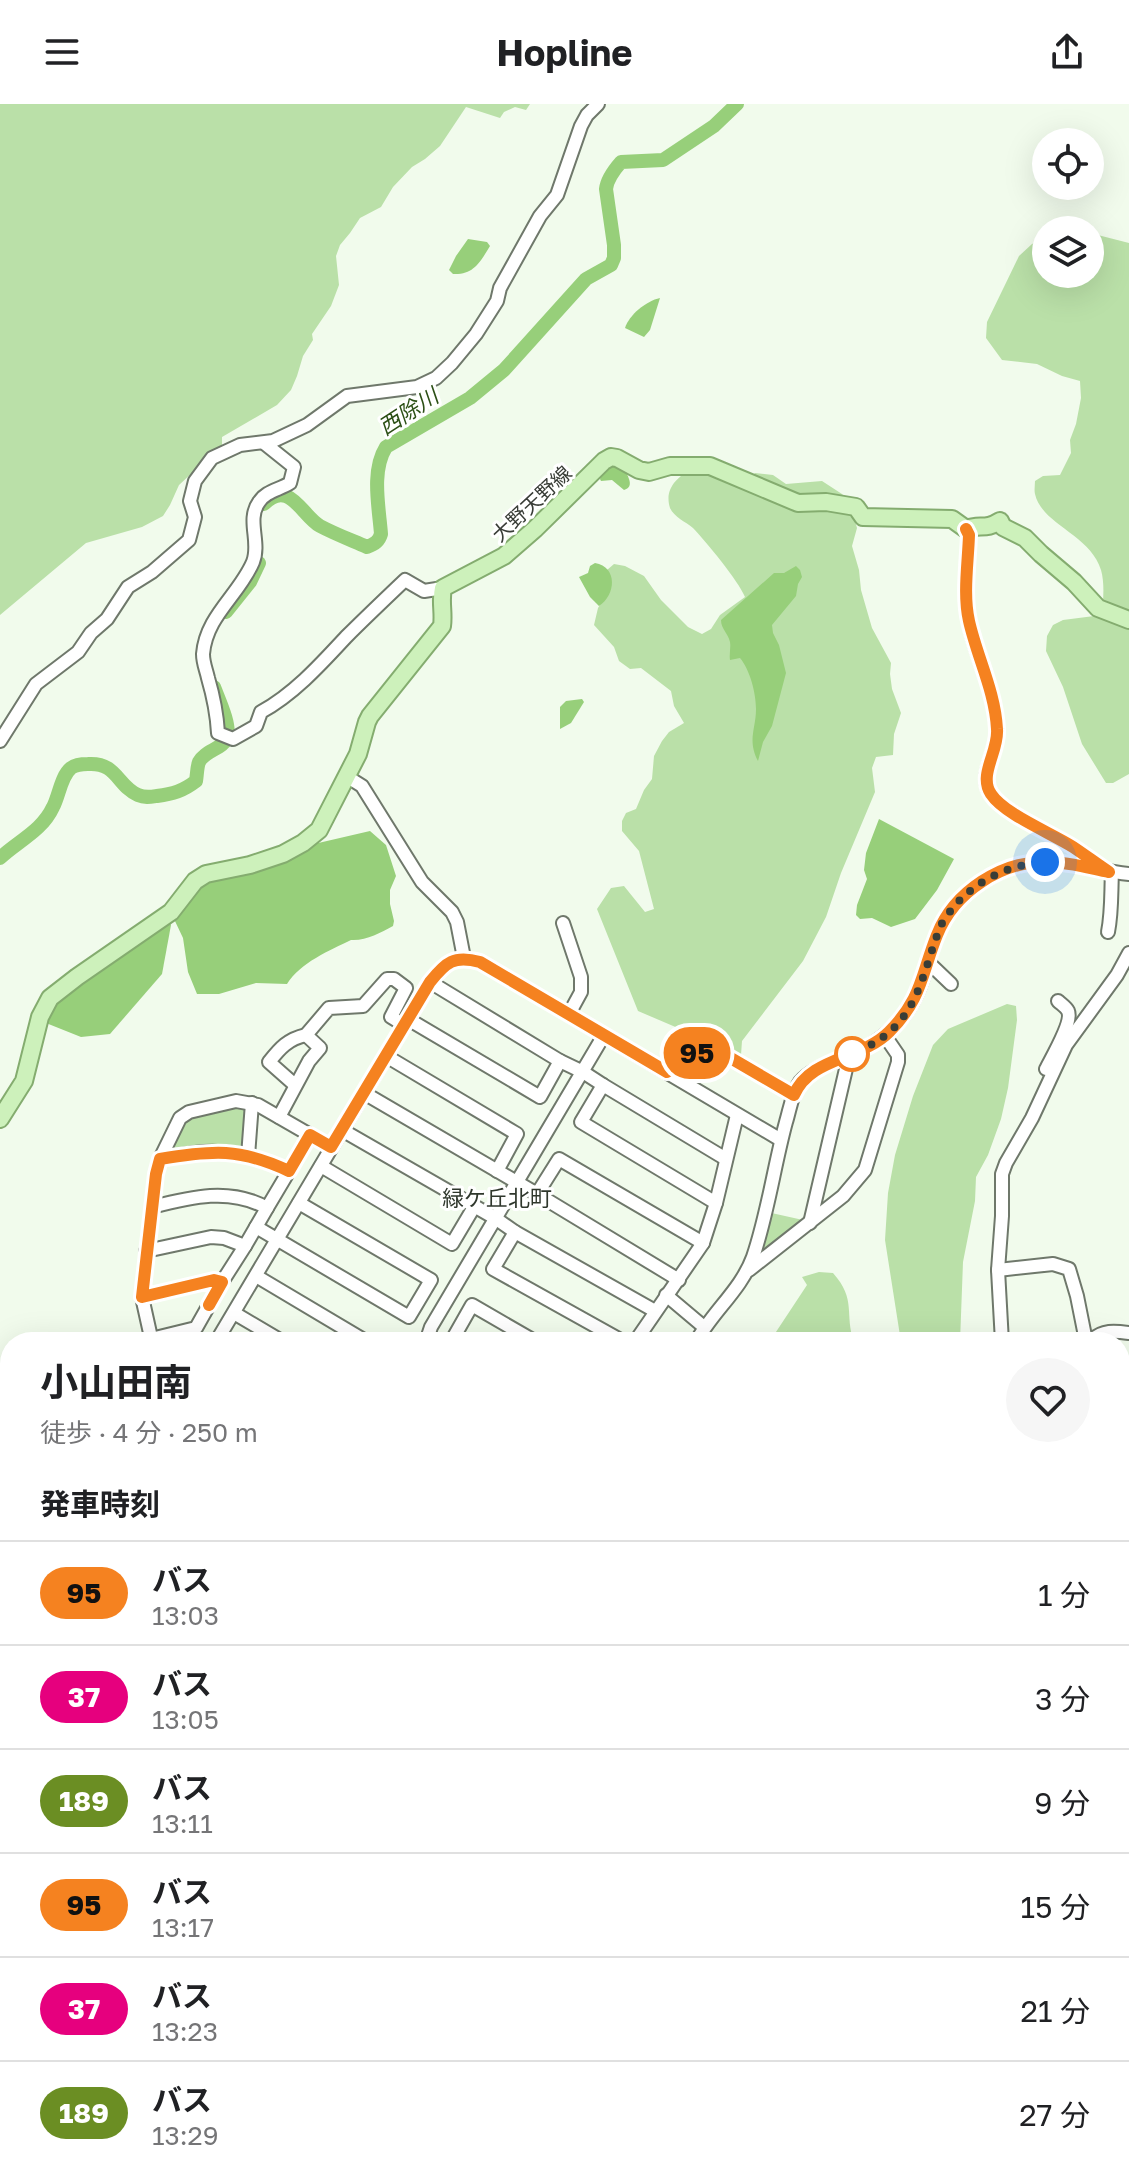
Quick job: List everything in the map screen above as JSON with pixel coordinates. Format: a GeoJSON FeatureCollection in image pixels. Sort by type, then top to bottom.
{"type":"FeatureCollection","features":[{"type":"Feature","properties":{"kind":"main road","name":"大野天野線"},"geometry":{"type":"LineString","coordinates":[[443,588],[504,556],[611,457],[649,472],[670,466],[710,466],[798,503],[826,502],[856,507],[863,517],[952,519],[966,529],[991,527],[1000,521],[1003,527],[1025,538],[1098,608],[1129,620]]}},
{"type":"Feature","properties":{"kind":"main road"},"geometry":{"type":"LineString","coordinates":[[0,1119],[24,1081],[40,1017],[50,998],[171,912],[195,881],[206,874],[283,854],[319,830],[358,754],[370,716],[442,626],[443,588]]}},
{"type":"Feature","properties":{"kind":"street"},"geometry":{"type":"LineString","coordinates":[[0,741],[36,684],[78,652],[91,633],[107,619],[128,587],[152,572],[189,540],[195,517],[190,501],[195,481],[212,458],[240,445],[264,443],[307,425],[347,396],[417,387],[436,378],[452,363],[497,301],[506,276],[540,216],[557,195],[581,126],[598,104]]}},
{"type":"Feature","properties":{"kind":"street"},"geometry":{"type":"LineString","coordinates":[[264,443],[294,467],[290,483],[259,500],[253,518],[256,548],[253,562],[208,628],[204,667],[218,733],[229,737],[256,726],[261,712],[313,672],[405,580],[424,591],[443,588]]}},
{"type":"Feature","properties":{"kind":"street"},"geometry":{"type":"LineString","coordinates":[[966,529],[969,535],[966,607],[988,682],[997,728],[997,745],[986,781],[988,788],[1007,809],[1110,872]]}},
{"type":"Feature","properties":{"kind":"street"},"geometry":{"type":"LineString","coordinates":[[346,776],[362,786],[422,882],[452,912],[464,958]]}},
{"type":"Feature","properties":{"kind":"street"},"geometry":{"type":"LineString","coordinates":[[701,1332],[745,1274],[752,1258],[781,1140],[800,1082],[812,1072],[885,1036],[904,1016],[914,1000],[935,939],[947,915],[968,892],[982,881],[1015,866],[1045,862],[1129,874]]}},
{"type":"Feature","properties":{"kind":"street"},"geometry":{"type":"LineString","coordinates":[[1108,932],[1110,872]]}},
{"type":"Feature","properties":{"kind":"street"},"geometry":{"type":"LineString","coordinates":[[563,923],[581,977],[581,992],[569,1014]]}},
{"type":"Feature","properties":{"kind":"street"},"geometry":{"type":"LineString","coordinates":[[1001,1332],[998,1270],[1002,1174],[1066,1045],[1117,975],[1129,953]]}},
{"type":"Feature","properties":{"kind":"street"},"geometry":{"type":"LineString","coordinates":[[222,1332],[443,965],[464,958],[480,962],[781,1140]]}},
{"type":"Feature","properties":{"kind":"street"},"geometry":{"type":"LineString","coordinates":[[928,962],[951,984]]}},
{"type":"Feature","properties":{"kind":"street"},"geometry":{"type":"LineString","coordinates":[[295,1085],[269,1062],[283,1045],[306,1035],[329,1008],[363,1006],[387,979],[394,979],[406,988],[391,1017],[406,1022],[540,1097],[716,1203]]}},
{"type":"Feature","properties":{"kind":"street"},"geometry":{"type":"LineString","coordinates":[[430,982],[726,1159]]}},
{"type":"Feature","properties":{"kind":"street"},"geometry":{"type":"LineString","coordinates":[[1028,1124],[1029,1113],[1046,1069],[1068,1025],[1070,1015],[1058,1001]]}},
{"type":"Feature","properties":{"kind":"street"},"geometry":{"type":"LineString","coordinates":[[279,1117],[309,1061],[320,1048],[306,1035]]}},
{"type":"Feature","properties":{"kind":"street"},"geometry":{"type":"LineString","coordinates":[[429,1332],[604,1035]]}},
{"type":"Feature","properties":{"kind":"street"},"geometry":{"type":"LineString","coordinates":[[745,1274],[843,1196],[865,1170],[898,1062],[898,1055],[885,1036]]}},
{"type":"Feature","properties":{"kind":"street"},"geometry":{"type":"LineString","coordinates":[[667,1072],[695,1054],[713,1051],[722,1053],[794,1095]]}},
{"type":"Feature","properties":{"kind":"street"},"geometry":{"type":"LineString","coordinates":[[386,1056],[517,1134],[497,1171]]}},
{"type":"Feature","properties":{"kind":"street"},"geometry":{"type":"LineString","coordinates":[[810,1223],[849,1056]]}},
{"type":"Feature","properties":{"kind":"street"},"geometry":{"type":"LineString","coordinates":[[540,1097],[560,1061]]}},
{"type":"Feature","properties":{"kind":"street"},"geometry":{"type":"LineString","coordinates":[[581,1122],[603,1085]]}},
{"type":"Feature","properties":{"kind":"street"},"geometry":{"type":"LineString","coordinates":[[364,1093],[679,1280]]}},
{"type":"Feature","properties":{"kind":"street"},"geometry":{"type":"LineString","coordinates":[[149,1332],[142,1297],[156,1174],[180,1118],[189,1112],[228,1102],[252,1103],[331,1147]]}},
{"type":"Feature","properties":{"kind":"street"},"geometry":{"type":"LineString","coordinates":[[248,1156],[252,1103]]}},
{"type":"Feature","properties":{"kind":"street"},"geometry":{"type":"LineString","coordinates":[[641,1332],[703,1243],[737,1115]]}},
{"type":"Feature","properties":{"kind":"street"},"geometry":{"type":"LineString","coordinates":[[342,1130],[655,1311]]}},
{"type":"Feature","properties":{"kind":"street"},"geometry":{"type":"LineString","coordinates":[[182,1332],[196,1328],[310,1135]]}},
{"type":"Feature","properties":{"kind":"street"},"geometry":{"type":"LineString","coordinates":[[160,1159],[223,1152],[248,1156],[289,1171]]}},
{"type":"Feature","properties":{"kind":"street"},"geometry":{"type":"LineString","coordinates":[[537,1194],[559,1159],[703,1243]]}},
{"type":"Feature","properties":{"kind":"street"},"geometry":{"type":"LineString","coordinates":[[321,1166],[452,1244],[474,1207]]}},
{"type":"Feature","properties":{"kind":"street"},"geometry":{"type":"LineString","coordinates":[[152,1207],[201,1195],[224,1195],[246,1199],[267,1208]]}},
{"type":"Feature","properties":{"kind":"street"},"geometry":{"type":"LineString","coordinates":[[299,1203],[519,1332]]}},
{"type":"Feature","properties":{"kind":"street"},"geometry":{"type":"LineString","coordinates":[[256,1227],[409,1317],[431,1280]]}},
{"type":"Feature","properties":{"kind":"street"},"geometry":{"type":"LineString","coordinates":[[515,1232],[493,1269],[606,1332]]}},
{"type":"Feature","properties":{"kind":"street"},"geometry":{"type":"LineString","coordinates":[[146,1251],[211,1237],[245,1246]]}},
{"type":"Feature","properties":{"kind":"street"},"geometry":{"type":"LineString","coordinates":[[998,1270],[1053,1264],[1069,1269],[1084,1332]]}},
{"type":"Feature","properties":{"kind":"street"},"geometry":{"type":"LineString","coordinates":[[256,1276],[350,1332]]}},
{"type":"Feature","properties":{"kind":"street"},"geometry":{"type":"LineString","coordinates":[[142,1297],[214,1280],[222,1282]]}},
{"type":"Feature","properties":{"kind":"street"},"geometry":{"type":"LineString","coordinates":[[666,1295],[704,1327]]}},
{"type":"Feature","properties":{"kind":"street"},"geometry":{"type":"LineString","coordinates":[[457,1332],[472,1305]]}},
{"type":"Feature","properties":{"kind":"street"},"geometry":{"type":"LineString","coordinates":[[234,1313],[266,1332]]}},
{"type":"Feature","properties":{"kind":"shaded area"},"geometry":{"type":"Polygon","coordinates":[[[0,104],[530,104],[526,110],[515,107],[504,112],[500,118],[466,107],[440,146],[412,167],[393,187],[381,207],[360,218],[340,245],[336,256],[339,285],[331,306],[312,334],[313,340],[303,356],[291,390],[277,405],[222,437],[222,445],[179,485],[163,516],[142,527],[86,543],[0,615],[0,104]]]}},
{"type":"Feature","properties":{"kind":"shaded area"},"geometry":{"type":"Polygon","coordinates":[[[1104,237],[1129,243],[1129,774],[1113,783],[1106,783],[1082,744],[1063,687],[1046,651],[1047,636],[1053,625],[1063,620],[1102,615],[1103,581],[1095,558],[1087,547],[1047,514],[1039,505],[1035,492],[1035,481],[1043,476],[1060,475],[1071,453],[1070,440],[1081,398],[1080,381],[1037,364],[1002,360],[986,338],[987,322],[1019,256],[1032,244],[1032,288],[1104,288],[1104,237]]]}},
{"type":"Feature","properties":{"kind":"shaded area"},"geometry":{"type":"Polygon","coordinates":[[[468,239],[487,242],[490,246],[471,270],[453,274],[449,270],[468,239]]]}},
{"type":"Feature","properties":{"kind":"shaded area"},"geometry":{"type":"Polygon","coordinates":[[[660,298],[650,330],[644,337],[625,328],[639,309],[660,298]]]}},
{"type":"Feature","properties":{"kind":"shaded area"},"geometry":{"type":"Polygon","coordinates":[[[612,464],[624,469],[630,481],[627,489],[624,490],[612,480],[601,481],[604,470],[612,464]]]}},
{"type":"Feature","properties":{"kind":"shaded area"},"geometry":{"type":"Polygon","coordinates":[[[692,469],[749,479],[755,473],[773,475],[786,484],[822,481],[850,503],[857,528],[852,546],[861,590],[872,628],[891,663],[892,689],[901,713],[894,734],[893,755],[876,757],[872,768],[875,792],[826,917],[803,961],[742,1041],[741,1055],[638,1011],[597,909],[611,888],[624,886],[645,912],[654,909],[639,851],[622,831],[622,821],[626,813],[636,809],[652,779],[654,756],[662,741],[669,732],[684,723],[674,706],[671,691],[641,668],[630,669],[619,661],[614,647],[594,625],[598,608],[610,589],[607,570],[614,564],[644,576],[661,600],[688,627],[702,634],[711,629],[720,615],[745,597],[706,543],[670,508],[670,489],[692,469]]]}},
{"type":"Feature","properties":{"kind":"shaded area"},"geometry":{"type":"Polygon","coordinates":[[[595,563],[608,570],[612,582],[609,595],[599,606],[579,577],[588,573],[595,563]]]}},
{"type":"Feature","properties":{"kind":"shaded area"},"geometry":{"type":"Polygon","coordinates":[[[796,566],[802,577],[796,596],[772,625],[786,673],[772,726],[763,742],[758,761],[753,741],[756,709],[752,682],[740,658],[730,660],[730,642],[721,620],[774,573],[784,573],[796,566]]]}},
{"type":"Feature","properties":{"kind":"shaded area"},"geometry":{"type":"Polygon","coordinates":[[[582,699],[584,702],[571,723],[560,729],[560,707],[566,701],[582,699]]]}},
{"type":"Feature","properties":{"kind":"shaded area"},"geometry":{"type":"Polygon","coordinates":[[[879,819],[954,859],[937,890],[915,919],[891,927],[872,918],[860,919],[856,915],[867,879],[864,870],[866,853],[879,819]]]}},
{"type":"Feature","properties":{"kind":"shaded area"},"geometry":{"type":"Polygon","coordinates":[[[370,831],[386,845],[396,876],[390,890],[393,926],[367,938],[351,940],[325,953],[307,963],[287,984],[256,983],[219,994],[197,994],[188,972],[183,938],[174,919],[199,883],[314,844],[370,831]]]}},
{"type":"Feature","properties":{"kind":"shaded area"},"geometry":{"type":"Polygon","coordinates":[[[168,919],[171,925],[162,974],[110,1034],[81,1037],[41,1021],[52,1001],[168,919]]]}},
{"type":"Feature","properties":{"kind":"shaded area"},"geometry":{"type":"Polygon","coordinates":[[[1007,1004],[1016,1006],[1008,1088],[1001,1119],[976,1177],[975,1201],[963,1262],[960,1332],[899,1332],[885,1240],[888,1193],[895,1155],[913,1096],[933,1045],[948,1029],[1007,1004]]]}},
{"type":"Feature","properties":{"kind":"shaded area"},"geometry":{"type":"Polygon","coordinates":[[[249,1104],[245,1155],[163,1157],[181,1119],[249,1104]]]}},
{"type":"Feature","properties":{"kind":"shaded area"},"geometry":{"type":"Polygon","coordinates":[[[767,1212],[803,1220],[756,1257],[767,1212]]]}},
{"type":"Feature","properties":{"kind":"shaded area"},"geometry":{"type":"Polygon","coordinates":[[[819,1272],[833,1273],[848,1299],[851,1332],[776,1332],[807,1285],[802,1277],[819,1272]]]}},
{"type":"Feature","properties":{"kind":"waterway","name":"西除川"},"geometry":{"type":"LineString","coordinates":[[264,504],[273,497],[288,497],[326,529],[367,547],[376,542],[381,534],[377,478],[386,447],[470,398],[504,370],[586,279],[611,265],[614,245],[606,189],[613,171],[621,162],[663,160],[714,126],[737,104]]}},
{"type":"Feature","properties":{"kind":"waterway","name":"西除川"},"geometry":{"type":"LineString","coordinates":[[226,612],[250,582],[259,563]]}},
{"type":"Feature","properties":{"kind":"waterway","name":"西除川"},"geometry":{"type":"LineString","coordinates":[[0,858],[43,823],[65,776],[75,766],[98,764],[105,767],[131,791],[145,797],[173,793],[196,781],[198,764],[225,741],[228,732],[214,687]]}},
{"type":"Feature","properties":{"kind":"bus line","name":"95"},"geometry":{"type":"LineString","coordinates":[[209,1305],[222,1282],[214,1280],[142,1297],[160,1159],[223,1152],[252,1157],[289,1171],[310,1135],[331,1147],[443,965],[464,958],[480,962],[667,1072],[695,1054],[713,1051],[722,1053],[794,1095],[800,1082],[812,1072],[885,1036],[904,1016],[921,983],[941,925],[968,892],[982,881],[1015,866],[1045,862],[1068,863],[1109,872],[1007,809],[988,788],[986,781],[997,745],[997,728],[988,682],[966,607],[969,535],[966,529]]}},
{"type":"Feature","properties":{"kind":"district","name":"緑ケ丘北町"},"geometry":{"type":"Point","coordinates":[497,1197]}},
{"type":"Feature","properties":{"kind":"route"},"geometry":{"type":"LineString","coordinates":[[852,1054],[849,1056],[885,1036],[904,1016],[921,983],[941,925],[968,892],[982,881],[1015,866],[1045,862]]}}]}
